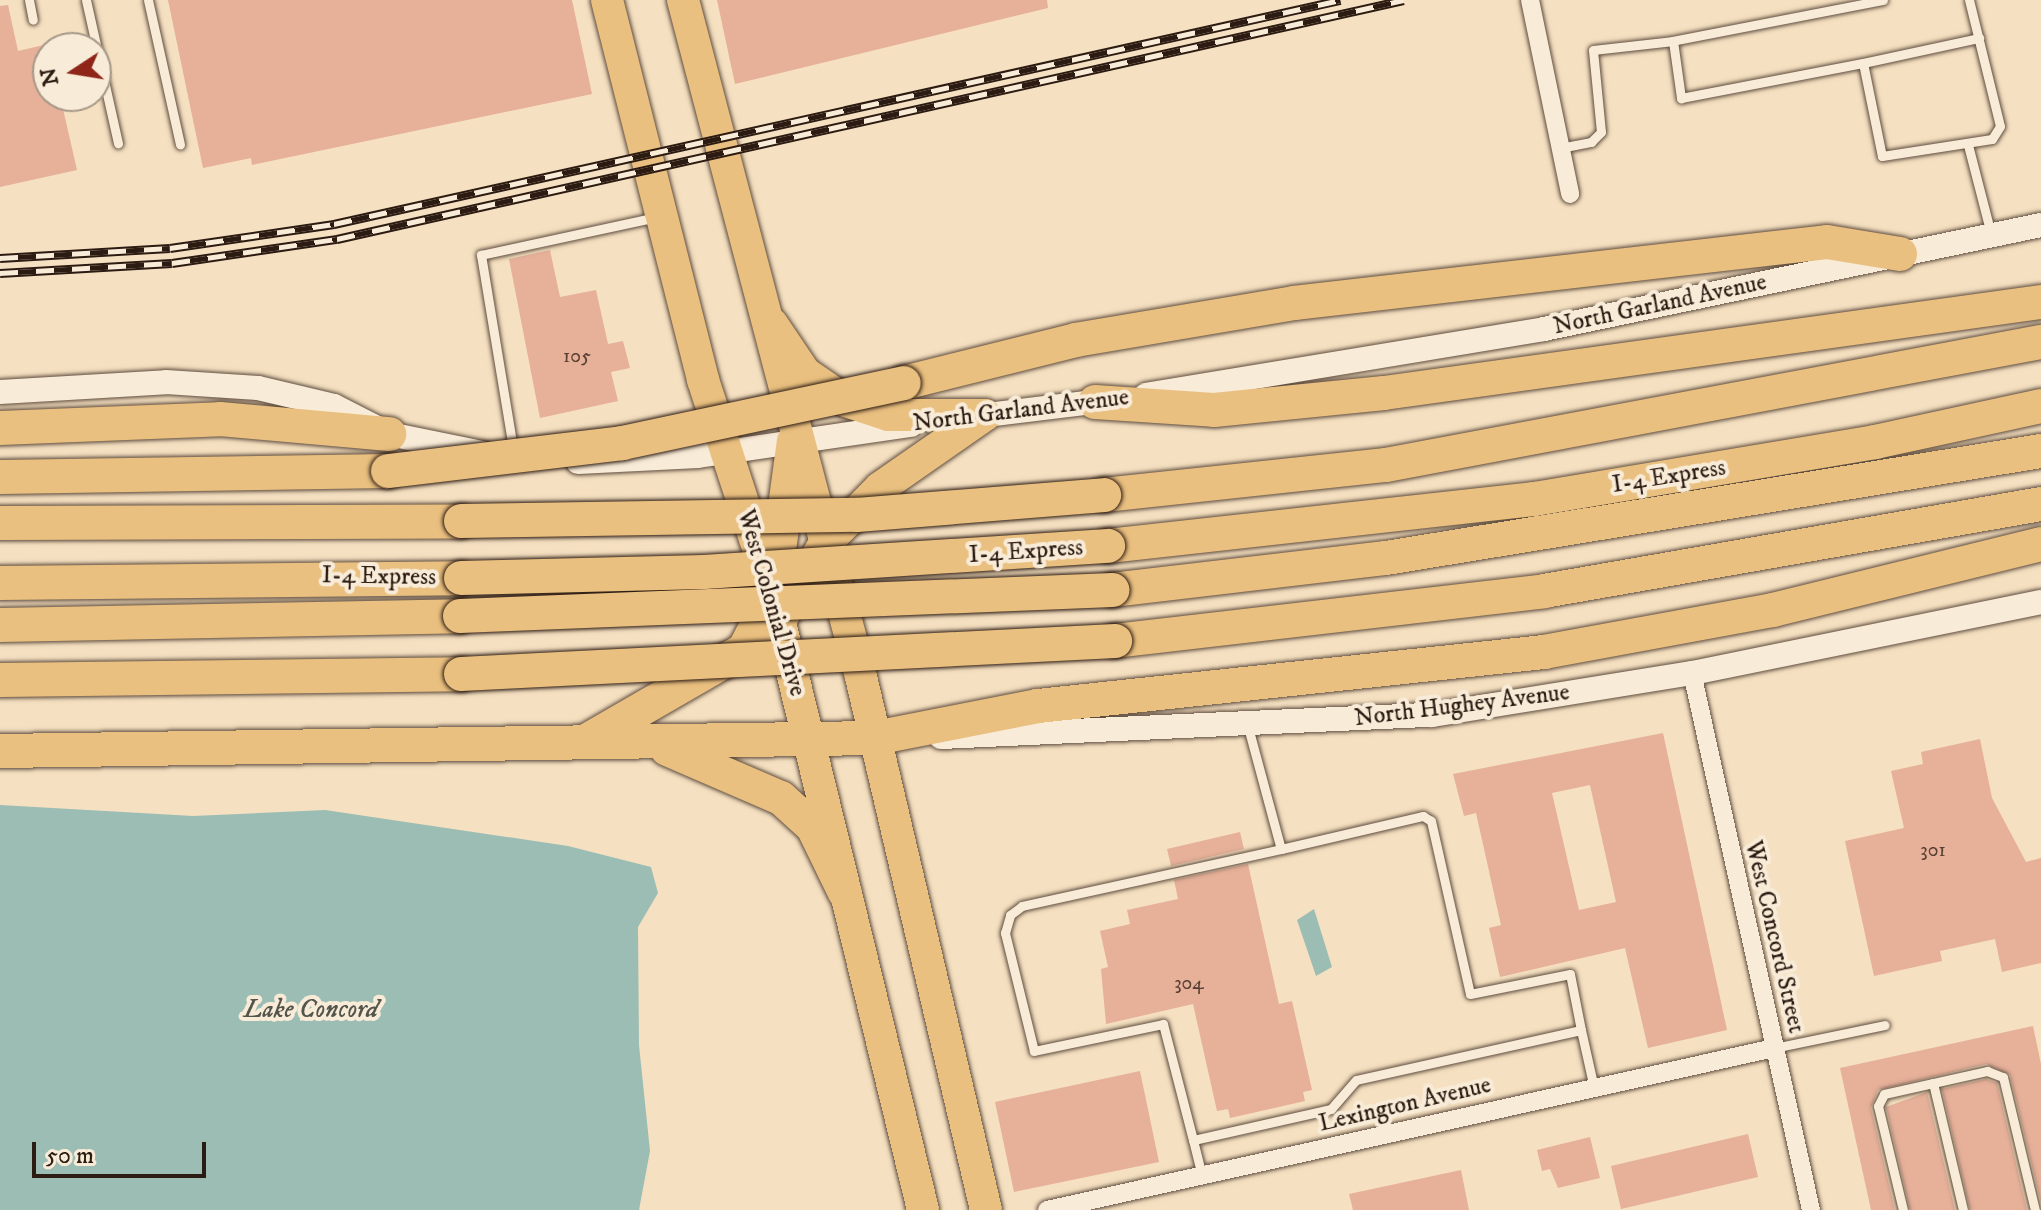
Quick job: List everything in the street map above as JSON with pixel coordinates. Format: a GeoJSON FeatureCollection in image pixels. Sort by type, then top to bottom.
{"type":"FeatureCollection","features":[{"type":"Feature","properties":{"kind":"highway","name":"West Colonial Drive"},"geometry":{"type":"LineString","coordinates":[[607,0],[657,217],[725,452],[776,608],[923,1210]]}},
{"type":"Feature","properties":{"kind":"highway"},"geometry":{"type":"LineString","coordinates":[[683,0],[750,273],[875,738],[986,1210]]}},
{"type":"Feature","properties":{"kind":"highway"},"geometry":{"type":"LineString","coordinates":[[0,477],[388,471],[638,440],[904,383],[1090,338],[1294,303],[1827,242],[1900,254]]}},
{"type":"Feature","properties":{"kind":"highway"},"geometry":{"type":"LineString","coordinates":[[750,273],[784,346],[825,389],[888,415],[985,415]]}},
{"type":"Feature","properties":{"kind":"highway"},"geometry":{"type":"LineString","coordinates":[[1095,402],[1214,410],[1384,393],[2041,302]]}},
{"type":"Feature","properties":{"kind":"highway"},"geometry":{"type":"LineString","coordinates":[[0,523],[857,515],[1104,495],[1386,465],[2041,342]]}},
{"type":"Feature","properties":{"kind":"highway","name":"I-4 Express"},"geometry":{"type":"LineString","coordinates":[[0,583],[704,572],[1108,546],[1535,499],[1875,442],[2041,406]]}},
{"type":"Feature","properties":{"kind":"highway"},"geometry":{"type":"LineString","coordinates":[[581,744],[735,657],[823,546],[905,467],[985,415]]}},
{"type":"Feature","properties":{"kind":"highway"},"geometry":{"type":"LineString","coordinates":[[0,428],[233,419],[389,434]]}},
{"type":"Feature","properties":{"kind":"highway"},"geometry":{"type":"LineString","coordinates":[[776,608],[794,441]]}},
{"type":"Feature","properties":{"kind":"highway","name":"I-4 Express"},"geometry":{"type":"LineString","coordinates":[[0,625],[460,616],[1112,590],[1386,558],[2041,451]]}},
{"type":"Feature","properties":{"kind":"highway"},"geometry":{"type":"LineString","coordinates":[[0,680],[461,674],[1115,641],[1544,591],[2041,504]]}},
{"type":"Feature","properties":{"kind":"highway"},"geometry":{"type":"LineString","coordinates":[[0,751],[875,738],[1038,706],[1544,652],[1773,610],[2041,544]]}},
{"type":"Feature","properties":{"kind":"highway"},"geometry":{"type":"LineString","coordinates":[[652,743],[781,798],[813,827],[845,893]]}},
{"type":"Feature","properties":{"kind":"street"},"geometry":{"type":"LineString","coordinates":[[1530,0],[1570,194]]}},
{"type":"Feature","properties":{"kind":"street","name":"North Garland Avenue"},"geometry":{"type":"LineString","coordinates":[[0,392],[233,385],[334,406],[389,434],[516,460],[648,461],[1095,402],[1502,337],[2041,225]]}},
{"type":"Feature","properties":{"kind":"street","name":"North Hughey Avenue"},"geometry":{"type":"LineString","coordinates":[[875,738],[1248,727],[1432,715],[1692,673],[2041,602]]}},
{"type":"Feature","properties":{"kind":"street","name":"West Concord Street"},"geometry":{"type":"LineString","coordinates":[[1692,673],[1811,1210]]}},
{"type":"Feature","properties":{"kind":"street","name":"Lexington Avenue"},"geometry":{"type":"LineString","coordinates":[[1047,1210],[1774,1048]]}},
{"type":"Feature","properties":{"kind":"lane"},"geometry":{"type":"LineString","coordinates":[[29,0],[33,20]]}},
{"type":"Feature","properties":{"kind":"lane"},"geometry":{"type":"LineString","coordinates":[[86,0],[118,143]]}},
{"type":"Feature","properties":{"kind":"lane"},"geometry":{"type":"LineString","coordinates":[[148,0],[180,144]]}},
{"type":"Feature","properties":{"kind":"lane"},"geometry":{"type":"LineString","coordinates":[[1560,148],[1591,142],[1601,132],[1593,50],[1673,41],[1883,0]]}},
{"type":"Feature","properties":{"kind":"lane"},"geometry":{"type":"LineString","coordinates":[[1863,63],[1882,156],[1968,145],[2000,132],[1969,0]]}},
{"type":"Feature","properties":{"kind":"lane"},"geometry":{"type":"LineString","coordinates":[[1673,41],[1681,98],[1979,38]]}},
{"type":"Feature","properties":{"kind":"lane"},"geometry":{"type":"LineString","coordinates":[[1968,145],[1991,234]]}},
{"type":"Feature","properties":{"kind":"lane"},"geometry":{"type":"LineString","coordinates":[[516,460],[481,255],[657,217]]}},
{"type":"Feature","properties":{"kind":"lane"},"geometry":{"type":"LineString","coordinates":[[1248,727],[1284,849]]}},
{"type":"Feature","properties":{"kind":"lane"},"geometry":{"type":"LineString","coordinates":[[1202,1175],[1163,1024],[1034,1051],[1005,933],[1010,915],[1022,906],[1423,816],[1431,821],[1470,994],[1570,974],[1594,1088]]}},
{"type":"Feature","properties":{"kind":"lane"},"geometry":{"type":"LineString","coordinates":[[1774,1048],[1885,1025]]}},
{"type":"Feature","properties":{"kind":"lane"},"geometry":{"type":"LineString","coordinates":[[1193,1140],[1331,1109],[1356,1080],[1581,1030]]}},
{"type":"Feature","properties":{"kind":"lane"},"geometry":{"type":"LineString","coordinates":[[1903,1210],[1878,1106],[1884,1094],[1987,1071],[2003,1077],[2035,1210]]}},
{"type":"Feature","properties":{"kind":"lane"},"geometry":{"type":"LineString","coordinates":[[1933,1083],[1963,1210]]}},
{"type":"Feature","properties":{"kind":"water","name":"Lake Concord"},"geometry":{"type":"Polygon","coordinates":[[[0,805],[193,816],[325,810],[568,846],[651,867],[658,893],[638,927],[639,1045],[650,1151],[639,1210],[0,1210],[0,805]]]}},
{"type":"Feature","properties":{"kind":"water"},"geometry":{"type":"Polygon","coordinates":[[[1314,909],[1332,967],[1316,976],[1297,920],[1314,909]]]}},
{"type":"Feature","properties":{"kind":"building"},"geometry":{"type":"Polygon","coordinates":[[[168,0],[572,0],[592,94],[252,165],[251,158],[203,168],[168,0]]]}},
{"type":"Feature","properties":{"kind":"building"},"geometry":{"type":"Polygon","coordinates":[[[717,0],[1047,0],[1048,8],[735,84],[717,0]]]}},
{"type":"Feature","properties":{"kind":"building"},"geometry":{"type":"Polygon","coordinates":[[[8,5],[18,51],[32,48],[32,112],[64,112],[77,170],[0,187],[0,6],[8,5]]]}},
{"type":"Feature","properties":{"kind":"building"},"geometry":{"type":"Polygon","coordinates":[[[550,250],[560,297],[596,290],[608,344],[623,341],[630,368],[611,372],[618,401],[540,418],[509,259],[550,250]]]}},
{"type":"Feature","properties":{"kind":"building"},"geometry":{"type":"Polygon","coordinates":[[[1663,733],[1727,1030],[1648,1048],[1625,948],[1500,977],[1489,928],[1501,925],[1476,813],[1464,816],[1453,774],[1663,733]],[[1590,785],[1552,793],[1579,910],[1616,902],[1590,785]]]}},
{"type":"Feature","properties":{"kind":"building"},"geometry":{"type":"Polygon","coordinates":[[[1980,739],[1992,798],[2026,862],[2041,858],[2041,963],[2002,972],[1995,939],[1940,951],[1942,961],[1874,976],[1845,841],[1904,828],[1891,771],[1923,764],[1921,752],[1980,739]]]}},
{"type":"Feature","properties":{"kind":"building"},"geometry":{"type":"Polygon","coordinates":[[[1240,832],[1244,849],[1171,866],[1167,849],[1240,832]]]}},
{"type":"Feature","properties":{"kind":"building"},"geometry":{"type":"Polygon","coordinates":[[[1248,864],[1279,1004],[1292,1001],[1312,1090],[1303,1092],[1305,1101],[1230,1118],[1228,1109],[1217,1111],[1193,1004],[1106,1024],[1101,969],[1108,967],[1100,931],[1130,924],[1127,910],[1178,899],[1174,880],[1248,864]]]}},
{"type":"Feature","properties":{"kind":"building"},"geometry":{"type":"Polygon","coordinates":[[[2033,1026],[2041,1064],[2041,1203],[2010,1075],[1986,1064],[1878,1090],[1871,1108],[1895,1210],[1871,1210],[1840,1068],[2033,1026]]]}},
{"type":"Feature","properties":{"kind":"building"},"geometry":{"type":"Polygon","coordinates":[[[1140,1071],[1159,1162],[1014,1192],[995,1102],[1140,1071]]]}},
{"type":"Feature","properties":{"kind":"building"},"geometry":{"type":"Polygon","coordinates":[[[1986,1079],[1997,1083],[2027,1210],[1970,1210],[1942,1089],[1986,1079]]]}},
{"type":"Feature","properties":{"kind":"building"},"geometry":{"type":"Polygon","coordinates":[[[1927,1092],[1955,1210],[1910,1210],[1886,1107],[1927,1092]]]}},
{"type":"Feature","properties":{"kind":"building"},"geometry":{"type":"Polygon","coordinates":[[[1748,1134],[1758,1177],[1621,1209],[1611,1166],[1748,1134]]]}},
{"type":"Feature","properties":{"kind":"building"},"geometry":{"type":"Polygon","coordinates":[[[1590,1137],[1600,1178],[1558,1188],[1550,1169],[1542,1171],[1537,1150],[1590,1137]]]}},
{"type":"Feature","properties":{"kind":"building"},"geometry":{"type":"Polygon","coordinates":[[[1461,1170],[1469,1210],[1353,1210],[1349,1194],[1461,1170]]]}},
{"type":"Feature","properties":{"kind":"railway"},"geometry":{"type":"LineString","coordinates":[[0,258],[170,248],[334,224],[1340,0]]}},
{"type":"Feature","properties":{"kind":"railway"},"geometry":{"type":"LineString","coordinates":[[0,273],[172,263],[337,239],[1404,0]]}}]}
